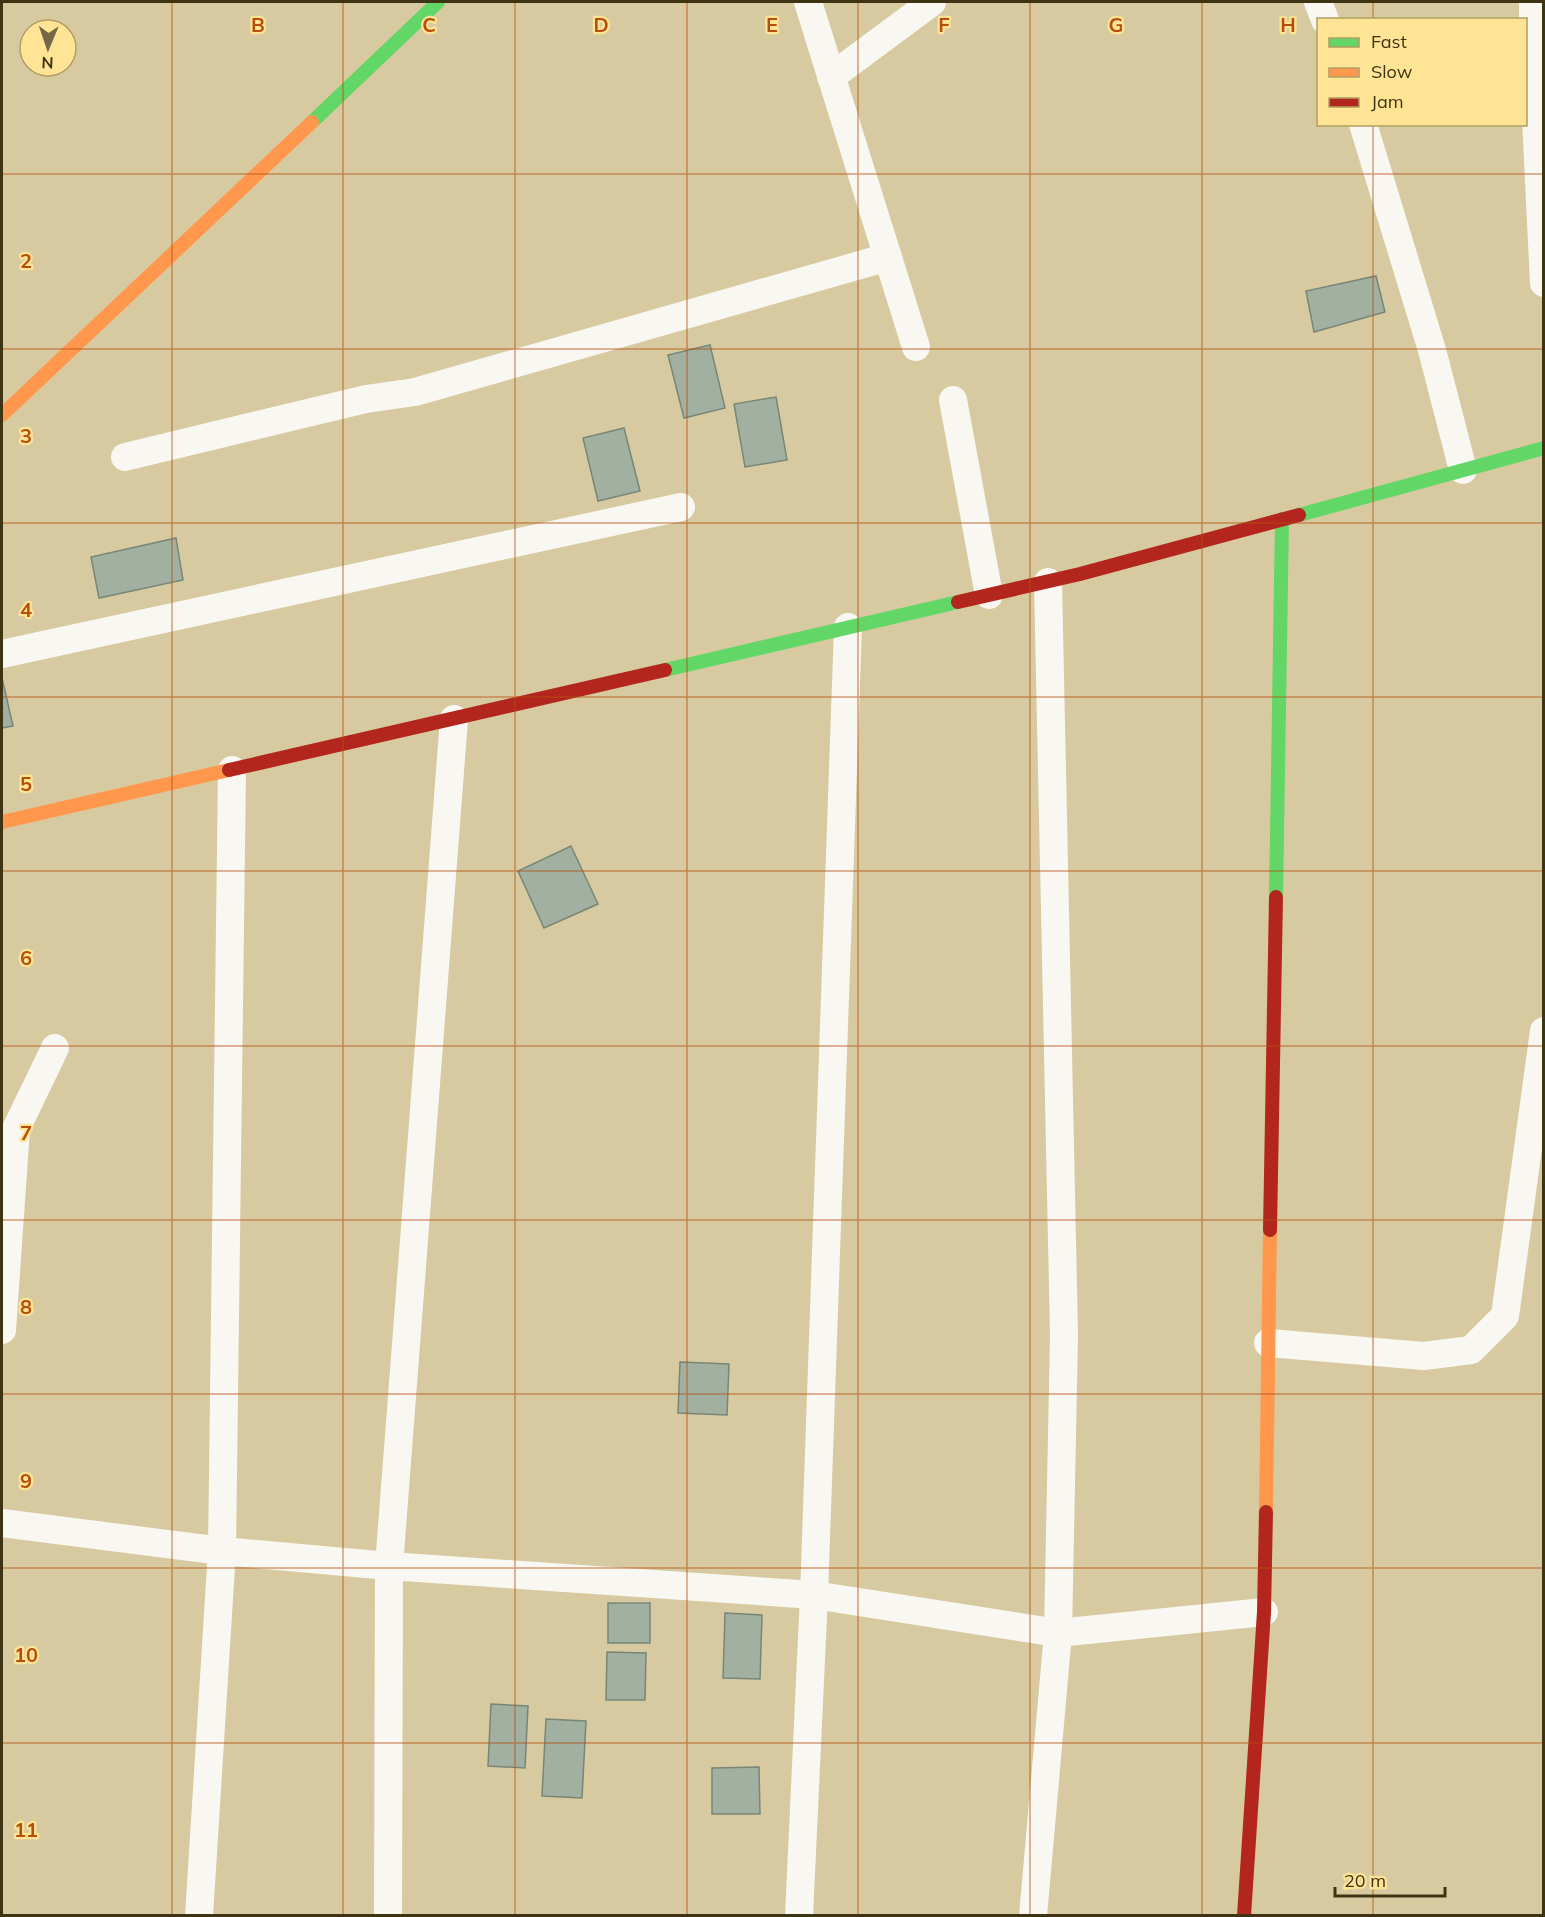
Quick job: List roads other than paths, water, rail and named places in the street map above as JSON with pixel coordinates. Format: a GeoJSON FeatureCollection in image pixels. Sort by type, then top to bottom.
{"type":"FeatureCollection","features":[{"type":"Feature","properties":{"kind":"main road"},"geometry":{"type":"LineString","coordinates":[[2,415],[438,2]]}},
{"type":"Feature","properties":{"kind":"main road"},"geometry":{"type":"LineString","coordinates":[[2,822],[1048,582],[1544,448]]}},
{"type":"Feature","properties":{"kind":"main road"},"geometry":{"type":"LineString","coordinates":[[1244,1916],[1264,1612],[1282,519]]}},
{"type":"Feature","properties":{"kind":"street"},"geometry":{"type":"LineString","coordinates":[[807,2],[916,347]]}},
{"type":"Feature","properties":{"kind":"street"},"geometry":{"type":"LineString","coordinates":[[831,77],[932,2]]}},
{"type":"Feature","properties":{"kind":"street"},"geometry":{"type":"LineString","coordinates":[[1318,2],[1324,18]]}},
{"type":"Feature","properties":{"kind":"street"},"geometry":{"type":"LineString","coordinates":[[1533,2],[1533,57],[1540,130],[1544,283]]}},
{"type":"Feature","properties":{"kind":"street"},"geometry":{"type":"LineString","coordinates":[[1364,126],[1432,350],[1463,470]]}},
{"type":"Feature","properties":{"kind":"street"},"geometry":{"type":"LineString","coordinates":[[125,457],[366,399],[415,392],[888,257]]}},
{"type":"Feature","properties":{"kind":"street"},"geometry":{"type":"LineString","coordinates":[[953,400],[989,595]]}},
{"type":"Feature","properties":{"kind":"street"},"geometry":{"type":"LineString","coordinates":[[2,654],[681,507]]}},
{"type":"Feature","properties":{"kind":"street"},"geometry":{"type":"LineString","coordinates":[[1033,1916],[1058,1633],[1064,1335],[1048,582]]}},
{"type":"Feature","properties":{"kind":"street"},"geometry":{"type":"LineString","coordinates":[[799,1916],[814,1595],[848,627]]}},
{"type":"Feature","properties":{"kind":"street"},"geometry":{"type":"LineString","coordinates":[[388,1916],[389,1566],[454,719]]}},
{"type":"Feature","properties":{"kind":"street"},"geometry":{"type":"LineString","coordinates":[[199,1916],[222,1551],[232,770]]}},
{"type":"Feature","properties":{"kind":"street"},"geometry":{"type":"LineString","coordinates":[[1268,1343],[1425,1356],[1471,1350],[1504,1316],[1544,1031]]}},
{"type":"Feature","properties":{"kind":"street"},"geometry":{"type":"LineString","coordinates":[[2,1330],[16,1129],[55,1048]]}},
{"type":"Feature","properties":{"kind":"street"},"geometry":{"type":"LineString","coordinates":[[2,1523],[222,1551],[389,1566],[814,1595],[1058,1633],[1264,1612]]}}]}
